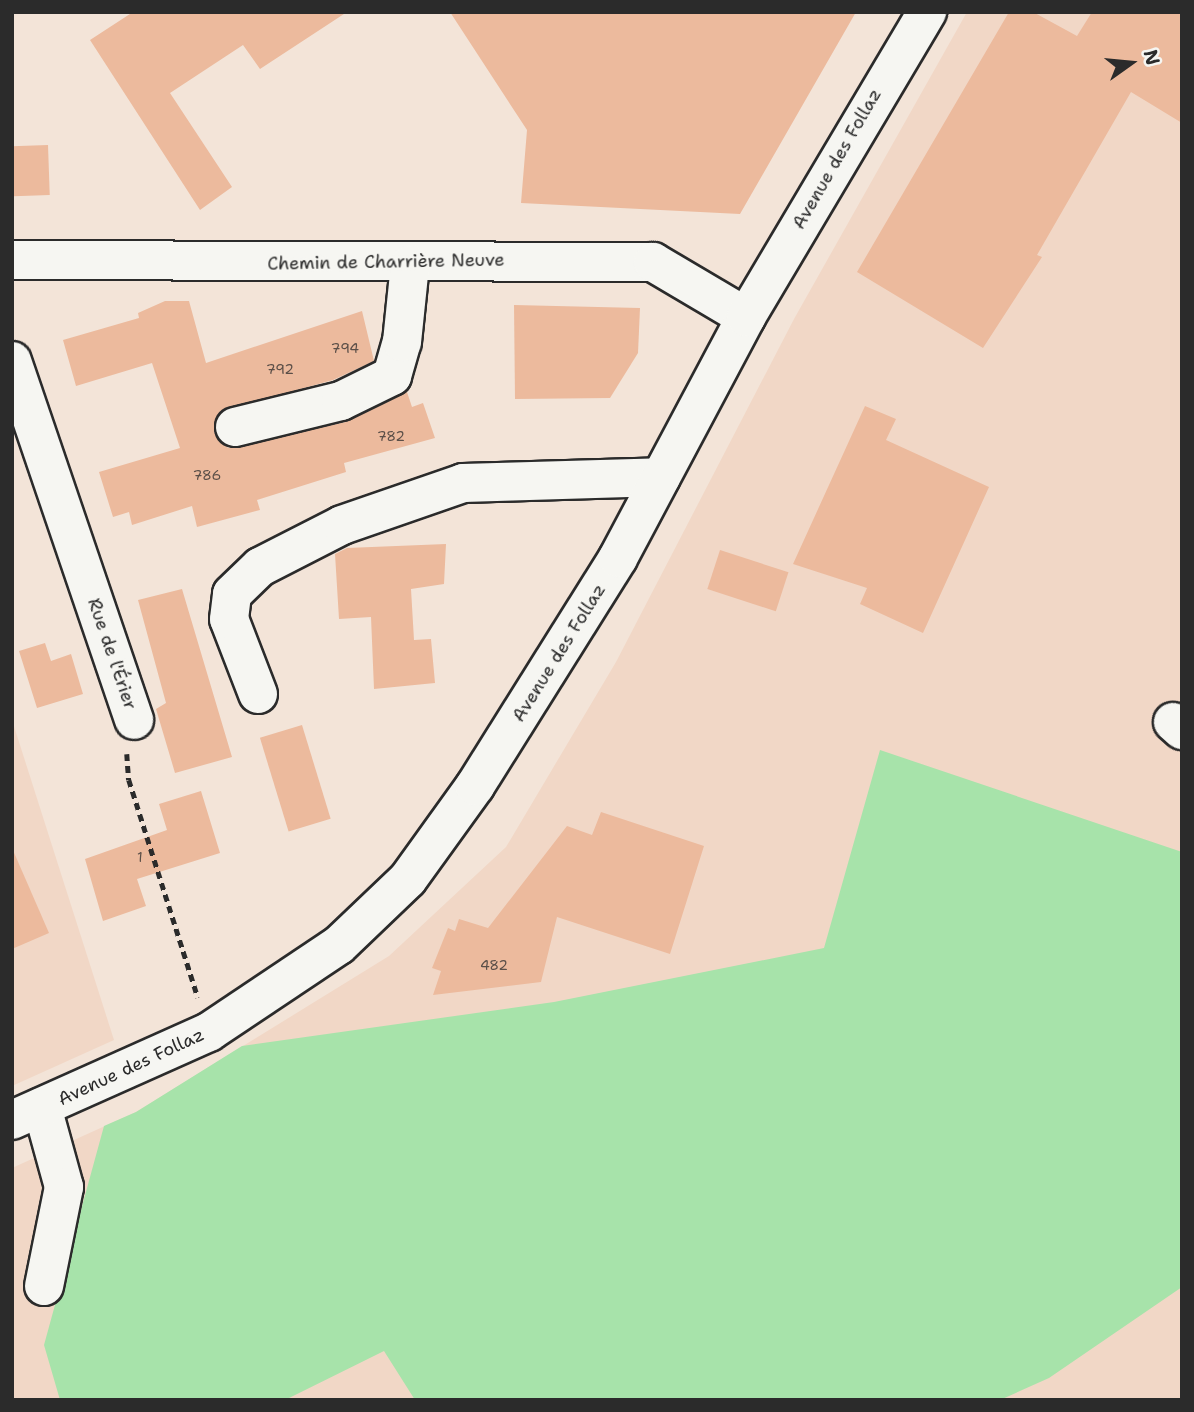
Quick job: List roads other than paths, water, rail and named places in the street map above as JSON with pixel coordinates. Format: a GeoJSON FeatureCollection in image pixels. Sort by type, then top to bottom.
{"type":"FeatureCollection","features":[{"type":"Feature","properties":{"kind":"street","name":"Avenue des Follaz"},"geometry":{"type":"LineString","coordinates":[[27,1114],[209,1032],[338,945],[408,879],[475,786],[618,558],[746,317],[927,12]]}},
{"type":"Feature","properties":{"kind":"street","name":"Chemin de Charrière Neuve"},"geometry":{"type":"LineString","coordinates":[[12,260],[410,264],[549,259],[653,262],[746,317]]}},
{"type":"Feature","properties":{"kind":"street"},"geometry":{"type":"LineString","coordinates":[[235,426],[341,401],[392,376],[402,342],[410,264]]}},
{"type":"Feature","properties":{"kind":"street","name":"Rue de l'Érier"},"geometry":{"type":"LineString","coordinates":[[12,360],[134,720]]}},
{"type":"Feature","properties":{"kind":"street"},"geometry":{"type":"LineString","coordinates":[[258,694],[229,619],[232,594],[260,567],[342,525],[463,483],[661,477]]}},
{"type":"Feature","properties":{"kind":"street"},"geometry":{"type":"LineString","coordinates":[[27,1114],[64,1187],[44,1286]]}}]}
